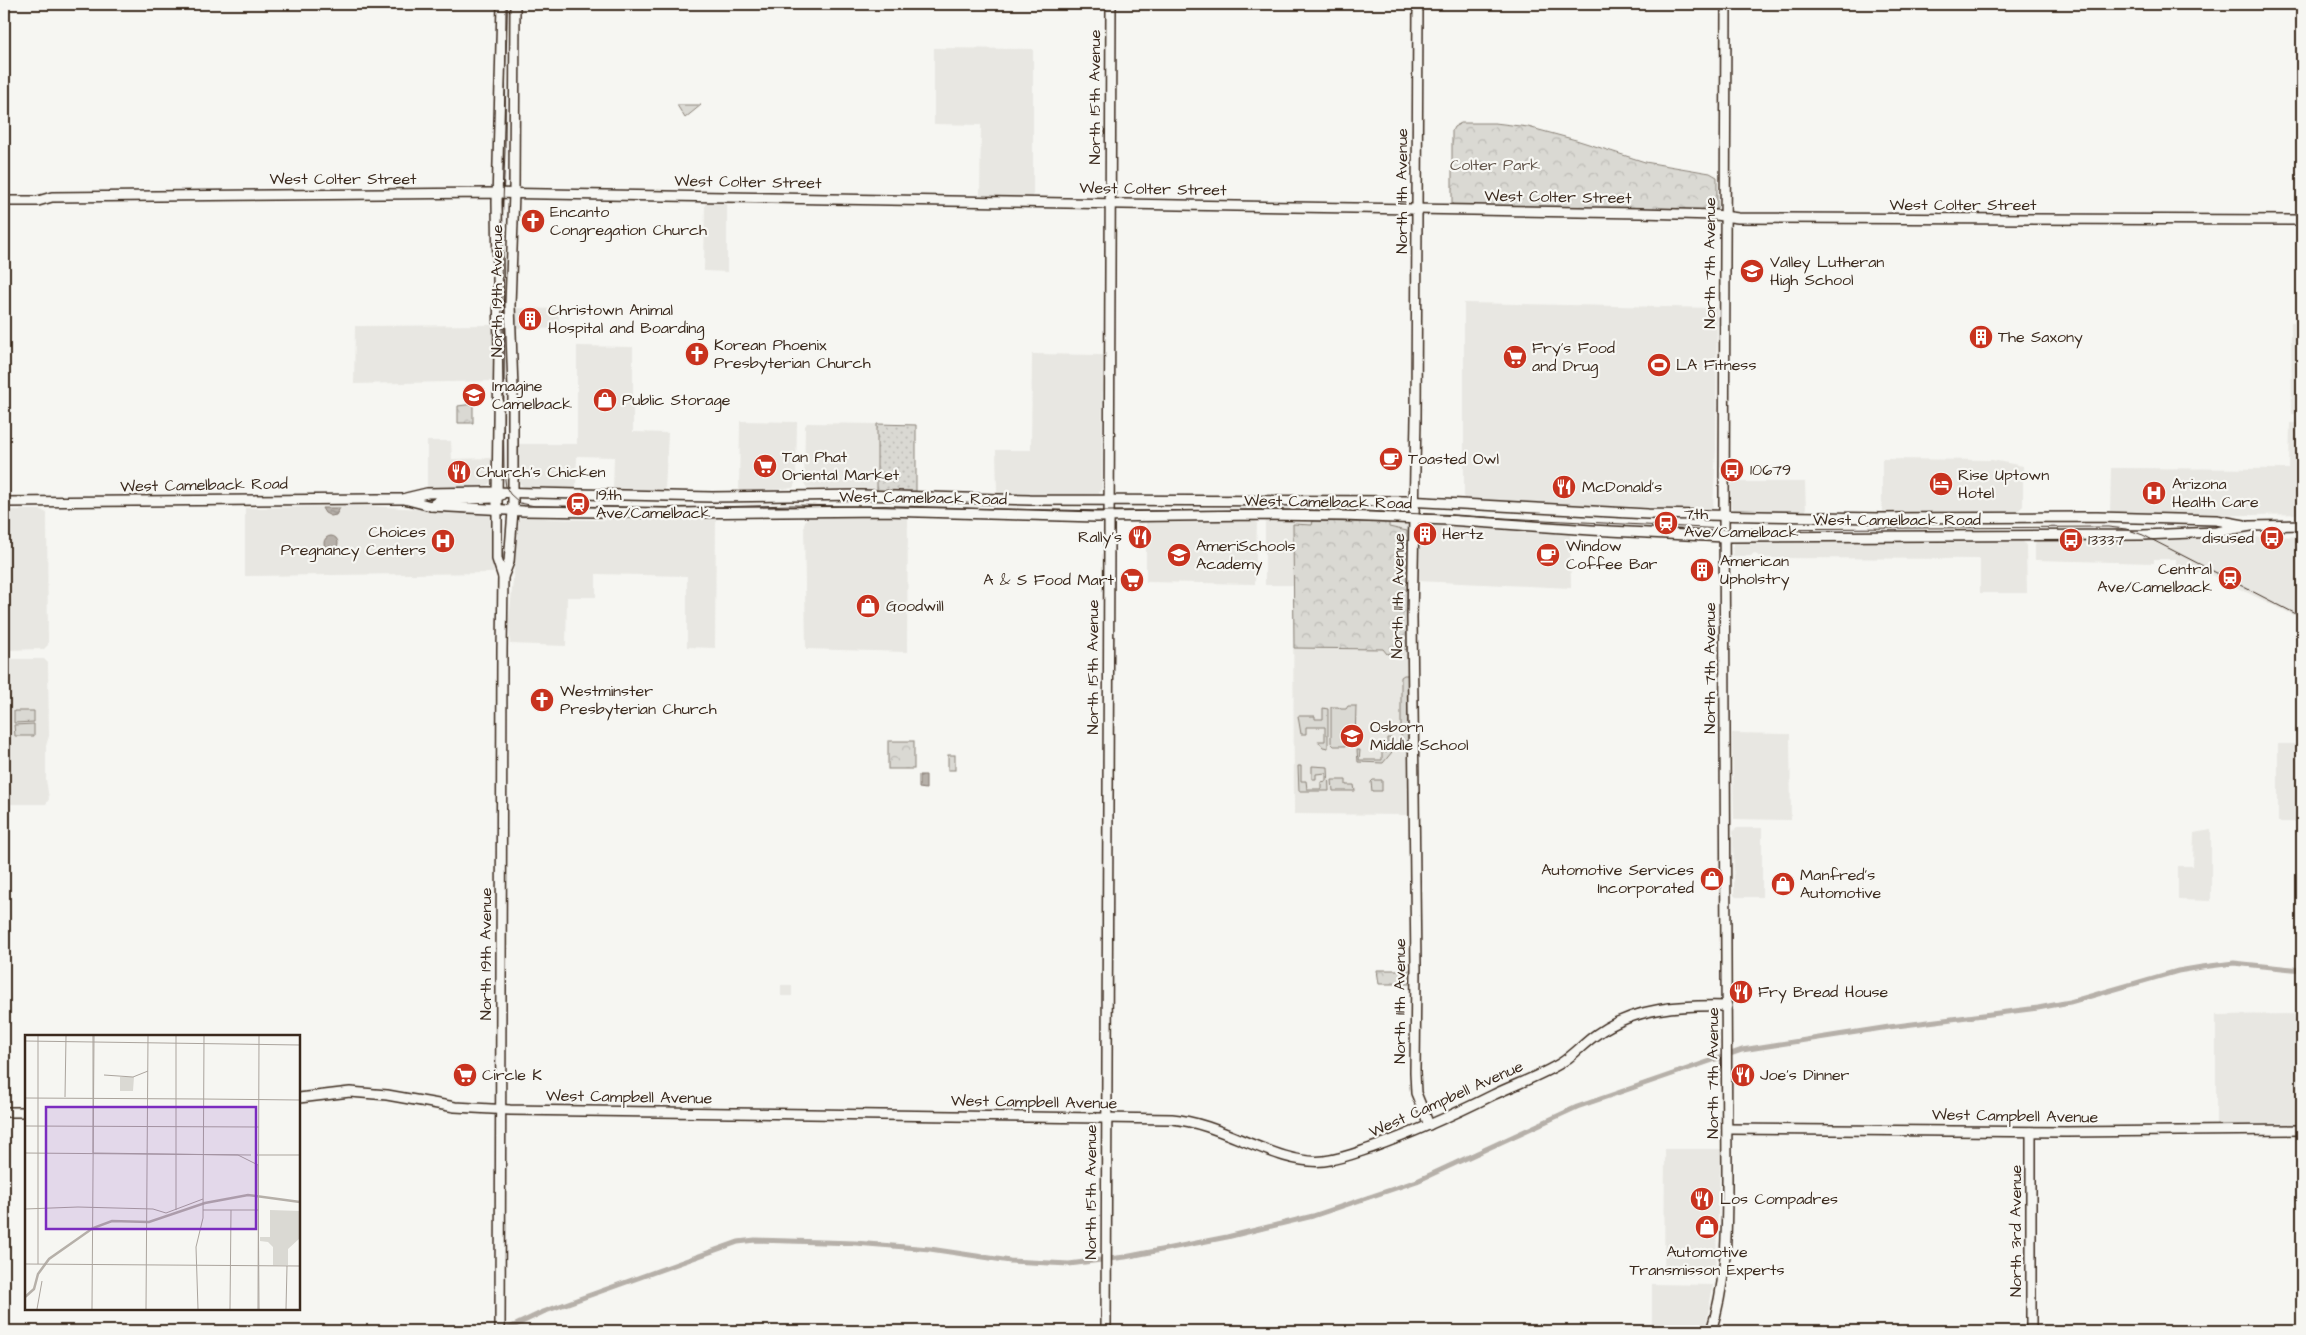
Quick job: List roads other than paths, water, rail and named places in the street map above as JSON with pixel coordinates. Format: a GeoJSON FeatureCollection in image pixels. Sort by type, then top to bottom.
{"type":"FeatureCollection","features":[{"type":"Feature","properties":{"kind":"main road","name":"North 19th Avenue"},"geometry":{"type":"LineString","coordinates":[[500,1328],[503,577],[497,559],[500,493],[497,279],[502,4]]}},
{"type":"Feature","properties":{"kind":"main road","name":"North 19th Avenue"},"geometry":{"type":"LineString","coordinates":[[500,493],[512,482],[513,389],[510,305],[514,193],[515,4]]}},
{"type":"Feature","properties":{"kind":"main road","name":"North 15th Avenue"},"geometry":{"type":"LineString","coordinates":[[1106,1331],[1111,4]]}},
{"type":"Feature","properties":{"kind":"main road","name":"North 11th Avenue"},"geometry":{"type":"LineString","coordinates":[[1418,4],[1412,727],[1415,820],[1415,1078],[1416,1093],[1429,1125]]}},
{"type":"Feature","properties":{"kind":"main road","name":"North 7th Avenue"},"geometry":{"type":"LineString","coordinates":[[1711,1331],[1720,1297],[1726,1258],[1728,1129],[1724,536],[1726,4]]}},
{"type":"Feature","properties":{"kind":"main road","name":"West Colter Street"},"geometry":{"type":"LineString","coordinates":[[4,201],[38,201],[52,197],[205,194],[514,193],[1417,209],[1725,217],[2030,221],[2302,220]]}},
{"type":"Feature","properties":{"kind":"main road","name":"West Camelback Road"},"geometry":{"type":"LineString","coordinates":[[4,502],[404,499],[427,493],[712,497],[809,495],[950,499],[1415,501],[1584,512],[1880,518],[2020,516],[2208,520],[2251,526]]}},
{"type":"Feature","properties":{"kind":"main road","name":"North 19th Avenue"},"geometry":{"type":"LineString","coordinates":[[500,493],[513,511],[509,562],[503,577]]}},
{"type":"Feature","properties":{"kind":"main road"},"geometry":{"type":"LineString","coordinates":[[431,506],[440,500],[500,493]]}},
{"type":"Feature","properties":{"kind":"main road","name":"West Camelback Road"},"geometry":{"type":"LineString","coordinates":[[404,499],[431,506],[513,511],[660,513],[886,511],[1108,517],[1261,514],[1414,518],[1724,536],[2189,533],[2216,532],[2251,526],[2302,525]]}},
{"type":"Feature","properties":{"kind":"main road"},"geometry":{"type":"LineString","coordinates":[[2189,533],[2204,526],[2208,520]]}},
{"type":"Feature","properties":{"kind":"main road","name":"West Campbell Avenue"},"geometry":{"type":"LineString","coordinates":[[300,1098],[350,1092],[387,1095],[455,1107],[501,1109],[1166,1119],[1190,1121],[1294,1159],[1317,1162],[1346,1156],[1404,1137],[1562,1063],[1596,1034],[1624,1020],[1657,1009],[1679,1006],[1728,1006]]}},
{"type":"Feature","properties":{"kind":"main road"},"geometry":{"type":"LineString","coordinates":[[4,1112],[25,1112]]}},
{"type":"Feature","properties":{"kind":"main road","name":"West Campbell Avenue"},"geometry":{"type":"LineString","coordinates":[[1728,1129],[2031,1132],[2302,1130]]}},
{"type":"Feature","properties":{"kind":"main road","name":"North 3rd Avenue"},"geometry":{"type":"LineString","coordinates":[[2031,1132],[2031,1331]]}},
{"type":"Feature","properties":{"kind":"water"},"geometry":{"type":"Polygon","coordinates":[[[322,508],[340,508],[336,515],[331,516],[325,513],[322,508]]]}},
{"type":"Feature","properties":{"kind":"water"},"geometry":{"type":"Polygon","coordinates":[[[328,536],[334,536],[338,543],[334,550],[328,550],[324,546],[324,540],[328,536]]]}},
{"type":"Feature","properties":{"kind":"water"},"geometry":{"type":"Polygon","coordinates":[[[919,775],[926,775],[926,789],[919,788],[919,775]]]}},
{"type":"Feature","properties":{"kind":"waterway"},"geometry":{"type":"LineString","coordinates":[[503,1331],[543,1312],[738,1242],[755,1240],[855,1243],[930,1249],[1010,1261],[1069,1264],[1125,1257],[1227,1237],[1313,1216],[1417,1181],[1577,1107],[1742,1050],[1889,1027],[2038,1008],[2070,1002],[2178,971],[2202,967],[2234,963],[2302,970]]}},
{"type":"Feature","properties":{"kind":"tram line"},"geometry":{"type":"LineString","coordinates":[[506,4],[505,151],[501,252],[504,472],[506,487],[510,494],[520,503],[535,506],[676,508],[792,505],[1108,511],[1343,510],[1724,529],[2108,527],[2126,529],[2143,535],[2302,617]]}},
{"type":"Feature","properties":{"kind":"place","name":"Encanto Congregation Church"},"geometry":{"type":"Point","coordinates":[533,221]}},
{"type":"Feature","properties":{"kind":"place","name":"Valley Lutheran High School"},"geometry":{"type":"Point","coordinates":[1752,271]}},
{"type":"Feature","properties":{"kind":"place","name":"Christown Animal Hospital and Boarding"},"geometry":{"type":"Point","coordinates":[530,319]}},
{"type":"Feature","properties":{"kind":"place","name":"The Saxony"},"geometry":{"type":"Point","coordinates":[1981,337]}},
{"type":"Feature","properties":{"kind":"place","name":"Korean Phoenix Presbyterian Church"},"geometry":{"type":"Point","coordinates":[697,354]}},
{"type":"Feature","properties":{"kind":"place","name":"Fry's Food and Drug"},"geometry":{"type":"Point","coordinates":[1515,357]}},
{"type":"Feature","properties":{"kind":"place","name":"LA Fitness"},"geometry":{"type":"Point","coordinates":[1659,365]}},
{"type":"Feature","properties":{"kind":"place","name":"Imagine Camelback"},"geometry":{"type":"Point","coordinates":[474,395]}},
{"type":"Feature","properties":{"kind":"place","name":"Public Storage"},"geometry":{"type":"Point","coordinates":[605,400]}},
{"type":"Feature","properties":{"kind":"place","name":"Toasted Owl"},"geometry":{"type":"Point","coordinates":[1391,459]}},
{"type":"Feature","properties":{"kind":"place","name":"Tan Phat Oriental Market"},"geometry":{"type":"Point","coordinates":[765,466]}},
{"type":"Feature","properties":{"kind":"place","name":"10679"},"geometry":{"type":"Point","coordinates":[1732,470]}},
{"type":"Feature","properties":{"kind":"place","name":"Church's Chicken"},"geometry":{"type":"Point","coordinates":[459,472]}},
{"type":"Feature","properties":{"kind":"place","name":"Rise Uptown Hotel"},"geometry":{"type":"Point","coordinates":[1941,484]}},
{"type":"Feature","properties":{"kind":"place","name":"McDonald's"},"geometry":{"type":"Point","coordinates":[1564,487]}},
{"type":"Feature","properties":{"kind":"place","name":"Arizona Health Care"},"geometry":{"type":"Point","coordinates":[2154,493]}},
{"type":"Feature","properties":{"kind":"place","name":"19th Ave/Camelback"},"geometry":{"type":"Point","coordinates":[578,504]}},
{"type":"Feature","properties":{"kind":"place","name":"7th Ave/Camelback"},"geometry":{"type":"Point","coordinates":[1666,523]}},
{"type":"Feature","properties":{"kind":"place","name":"Hertz"},"geometry":{"type":"Point","coordinates":[1425,534]}},
{"type":"Feature","properties":{"kind":"place","name":"Rally's"},"geometry":{"type":"Point","coordinates":[1140,537]}},
{"type":"Feature","properties":{"kind":"place","name":"disused"},"geometry":{"type":"Point","coordinates":[2272,538]}},
{"type":"Feature","properties":{"kind":"place","name":"13337"},"geometry":{"type":"Point","coordinates":[2071,540]}},
{"type":"Feature","properties":{"kind":"place","name":"Choices Pregnancy Centers"},"geometry":{"type":"Point","coordinates":[443,541]}},
{"type":"Feature","properties":{"kind":"place","name":"AmeriSchools Academy"},"geometry":{"type":"Point","coordinates":[1179,555]}},
{"type":"Feature","properties":{"kind":"place","name":"Window Coffee Bar"},"geometry":{"type":"Point","coordinates":[1548,555]}},
{"type":"Feature","properties":{"kind":"place","name":"American Upholstry"},"geometry":{"type":"Point","coordinates":[1702,570]}},
{"type":"Feature","properties":{"kind":"place","name":"Central Ave/Camelback"},"geometry":{"type":"Point","coordinates":[2230,578]}},
{"type":"Feature","properties":{"kind":"place","name":"A & S Food Mart"},"geometry":{"type":"Point","coordinates":[1132,580]}},
{"type":"Feature","properties":{"kind":"place","name":"Goodwill"},"geometry":{"type":"Point","coordinates":[868,606]}},
{"type":"Feature","properties":{"kind":"place","name":"Westminster Presbyterian Church"},"geometry":{"type":"Point","coordinates":[542,700]}},
{"type":"Feature","properties":{"kind":"place","name":"Osborn Middle School"},"geometry":{"type":"Point","coordinates":[1352,736]}},
{"type":"Feature","properties":{"kind":"place","name":"Automotive Services Incorporated"},"geometry":{"type":"Point","coordinates":[1712,879]}},
{"type":"Feature","properties":{"kind":"place","name":"Manfred's Automotive"},"geometry":{"type":"Point","coordinates":[1783,884]}},
{"type":"Feature","properties":{"kind":"place","name":"Fry Bread House"},"geometry":{"type":"Point","coordinates":[1741,992]}},
{"type":"Feature","properties":{"kind":"place","name":"Circle K"},"geometry":{"type":"Point","coordinates":[465,1075]}},
{"type":"Feature","properties":{"kind":"place","name":"Joe's Dinner"},"geometry":{"type":"Point","coordinates":[1743,1075]}},
{"type":"Feature","properties":{"kind":"place","name":"Los Compadres"},"geometry":{"type":"Point","coordinates":[1702,1199]}},
{"type":"Feature","properties":{"kind":"place","name":"Automotive Transmisson Experts"},"geometry":{"type":"Point","coordinates":[1707,1227]}},
{"type":"Feature","properties":{"kind":"park label","name":"Colter Park"},"geometry":{"type":"Point","coordinates":[1495,165]}}]}
